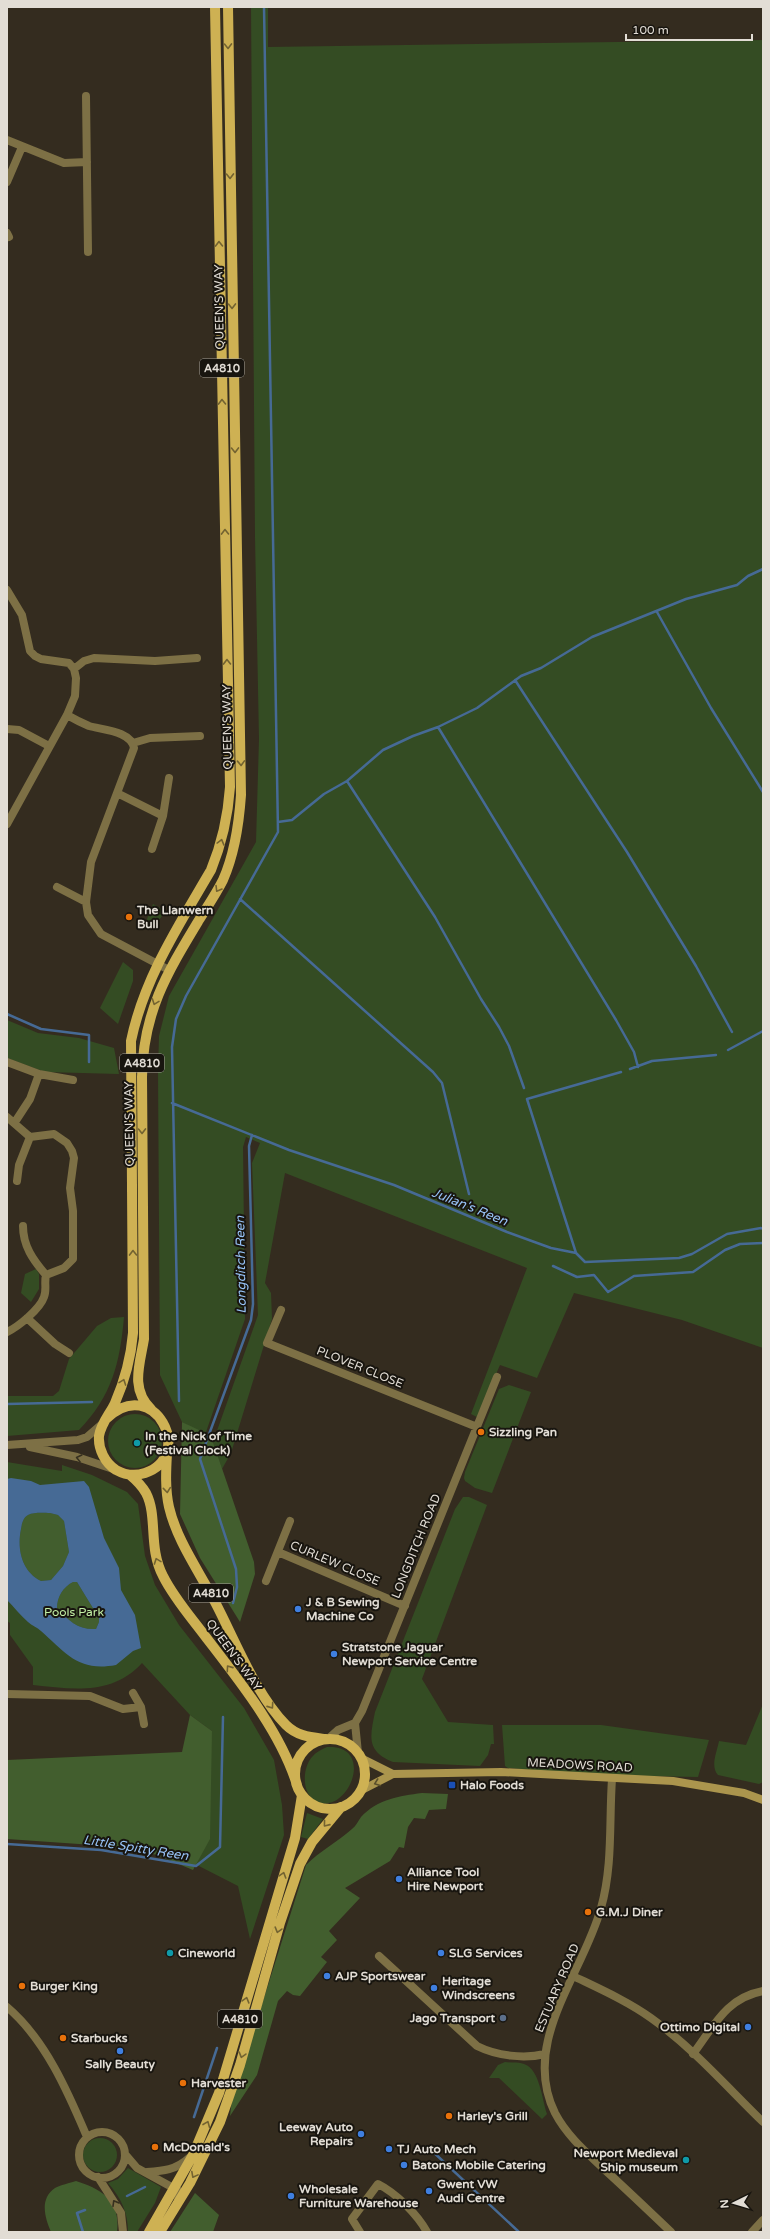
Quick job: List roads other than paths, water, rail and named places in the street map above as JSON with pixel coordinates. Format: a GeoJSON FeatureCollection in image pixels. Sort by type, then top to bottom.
{"type":"FeatureCollection","features":[{"type":"Feature","properties":{"kind":"main road","name":"QUEEN'S WAY"},"geometry":{"type":"LineString","coordinates":[[215,7],[230,787],[228,813],[219,851],[211,870],[157,963],[136,1019],[131,1041],[133,1332],[126,1373],[115,1404],[99,1436],[103,1456],[116,1470],[130,1475],[146,1494],[149,1504],[154,1556],[172,1592],[222,1658],[274,1735],[291,1764],[297,1785]]}},
{"type":"Feature","properties":{"kind":"main road","name":"QUEEN'S WAY"},"geometry":{"type":"LineString","coordinates":[[228,7],[241,768],[240,815],[236,841],[222,881],[169,970],[154,1005],[145,1034],[142,1053],[144,1339],[138,1376],[138,1390],[144,1401],[159,1416],[168,1432],[166,1488],[174,1524],[250,1670],[271,1707],[287,1726],[297,1733],[308,1737],[327,1739]]}},
{"type":"Feature","properties":{"kind":"main road"},"geometry":{"type":"LineString","coordinates":[[106,1420],[114,1411],[133,1405],[151,1409],[159,1416]]}},
{"type":"Feature","properties":{"kind":"main road"},"geometry":{"type":"LineString","coordinates":[[130,1475],[149,1471],[160,1462],[167,1451]]}},
{"type":"Feature","properties":{"kind":"main road"},"geometry":{"type":"LineString","coordinates":[[327,1739],[345,1743],[360,1756],[365,1769],[364,1781],[360,1791],[348,1804],[330,1809],[320,1807],[310,1802],[302,1795],[297,1785],[295,1774],[297,1763],[309,1746],[327,1739]]}},
{"type":"Feature","properties":{"kind":"main road","name":"A4810"},"geometry":{"type":"LineString","coordinates":[[149,2232],[193,2155],[206,2126],[229,2061],[295,1838],[302,1795]]}},
{"type":"Feature","properties":{"kind":"main road","name":"A4810"},"geometry":{"type":"LineString","coordinates":[[160,2232],[172,2214],[208,2149],[229,2098],[300,1864],[312,1842],[341,1807]]}},
{"type":"Feature","properties":{"kind":"street"},"geometry":{"type":"LineString","coordinates":[[86,96],[88,252]]}},
{"type":"Feature","properties":{"kind":"street"},"geometry":{"type":"LineString","coordinates":[[7,140],[64,163],[87,162]]}},
{"type":"Feature","properties":{"kind":"street"},"geometry":{"type":"LineString","coordinates":[[7,182],[22,147]]}},
{"type":"Feature","properties":{"kind":"street"},"geometry":{"type":"LineString","coordinates":[[7,590],[22,615],[27,644],[35,656],[65,662],[74,669],[76,678],[75,696],[67,715],[7,824]]}},
{"type":"Feature","properties":{"kind":"street"},"geometry":{"type":"LineString","coordinates":[[74,669],[84,661],[94,658],[155,661],[197,658]]}},
{"type":"Feature","properties":{"kind":"street"},"geometry":{"type":"LineString","coordinates":[[67,715],[91,726],[119,733],[133,743]]}},
{"type":"Feature","properties":{"kind":"street"},"geometry":{"type":"LineString","coordinates":[[7,729],[25,733],[49,746]]}},
{"type":"Feature","properties":{"kind":"street"},"geometry":{"type":"LineString","coordinates":[[133,743],[150,738],[200,736]]}},
{"type":"Feature","properties":{"kind":"street"},"geometry":{"type":"LineString","coordinates":[[133,743],[133,753],[92,862],[86,902],[88,914],[101,934],[169,970]]}},
{"type":"Feature","properties":{"kind":"street"},"geometry":{"type":"LineString","coordinates":[[152,849],[163,816],[170,778]]}},
{"type":"Feature","properties":{"kind":"street"},"geometry":{"type":"LineString","coordinates":[[117,793],[163,816]]}},
{"type":"Feature","properties":{"kind":"street"},"geometry":{"type":"LineString","coordinates":[[57,887],[86,902]]}},
{"type":"Feature","properties":{"kind":"street"},"geometry":{"type":"LineString","coordinates":[[7,1062],[39,1074],[73,1080]]}},
{"type":"Feature","properties":{"kind":"street"},"geometry":{"type":"LineString","coordinates":[[15,1122],[30,1099],[39,1074]]}},
{"type":"Feature","properties":{"kind":"street"},"geometry":{"type":"LineString","coordinates":[[7,1117],[15,1122],[30,1137]]}},
{"type":"Feature","properties":{"kind":"street"},"geometry":{"type":"LineString","coordinates":[[30,1137],[47,1134],[60,1137],[67,1143],[74,1158],[70,1188],[73,1211],[73,1259],[64,1268],[46,1275]]}},
{"type":"Feature","properties":{"kind":"street"},"geometry":{"type":"LineString","coordinates":[[18,1181],[19,1165],[30,1137]]}},
{"type":"Feature","properties":{"kind":"street"},"geometry":{"type":"LineString","coordinates":[[7,1332],[27,1318],[45,1296],[46,1275],[28,1252],[23,1235],[23,1226]]}},
{"type":"Feature","properties":{"kind":"street","name":"PLOVER CLOSE"},"geometry":{"type":"LineString","coordinates":[[281,1310],[267,1343],[477,1427]]}},
{"type":"Feature","properties":{"kind":"street"},"geometry":{"type":"LineString","coordinates":[[27,1318],[55,1344],[69,1353]]}},
{"type":"Feature","properties":{"kind":"street","name":"LONGDITCH ROAD"},"geometry":{"type":"LineString","coordinates":[[355,1723],[369,1695],[406,1606],[497,1377]]}},
{"type":"Feature","properties":{"kind":"street"},"geometry":{"type":"LineString","coordinates":[[7,1445],[78,1440],[88,1437],[106,1420]]}},
{"type":"Feature","properties":{"kind":"street"},"geometry":{"type":"LineString","coordinates":[[21,1445],[77,1457],[116,1470]]}},
{"type":"Feature","properties":{"kind":"street","name":"CURLEW CLOSE"},"geometry":{"type":"LineString","coordinates":[[266,1581],[290,1520]]}},
{"type":"Feature","properties":{"kind":"street","name":"CURLEW CLOSE"},"geometry":{"type":"LineString","coordinates":[[278,1552],[406,1606]]}},
{"type":"Feature","properties":{"kind":"street"},"geometry":{"type":"LineString","coordinates":[[133,1693],[141,1707],[144,1724]]}},
{"type":"Feature","properties":{"kind":"street"},"geometry":{"type":"LineString","coordinates":[[7,1694],[90,1696],[123,1709],[141,1707]]}},
{"type":"Feature","properties":{"kind":"street"},"geometry":{"type":"LineString","coordinates":[[327,1739],[338,1730],[355,1723],[360,1756]]}},
{"type":"Feature","properties":{"kind":"street","name":"MEADOWS ROAD"},"geometry":{"type":"LineString","coordinates":[[360,1756],[394,1774]]}},
{"type":"Feature","properties":{"kind":"street","name":"MEADOWS ROAD"},"geometry":{"type":"LineString","coordinates":[[360,1791],[394,1774],[501,1772],[673,1782],[744,1793],[763,1800]]}},
{"type":"Feature","properties":{"kind":"street","name":"ESTUARY ROAD"},"geometry":{"type":"LineString","coordinates":[[612,1779],[610,1842],[605,1889],[601,1908],[589,1944],[573,1976],[550,2032],[545,2054],[545,2081],[548,2096],[566,2130],[591,2157],[671,2232]]}},
{"type":"Feature","properties":{"kind":"street"},"geometry":{"type":"LineString","coordinates":[[378,1956],[477,2046],[494,2053],[524,2056],[545,2054]]}},
{"type":"Feature","properties":{"kind":"street"},"geometry":{"type":"LineString","coordinates":[[573,1976],[616,1996],[651,2018],[693,2054],[763,2122]]}},
{"type":"Feature","properties":{"kind":"street"},"geometry":{"type":"LineString","coordinates":[[693,2054],[736,2000],[763,1991]]}},
{"type":"Feature","properties":{"kind":"street"},"geometry":{"type":"LineString","coordinates":[[7,2007],[32,2032],[62,2086],[87,2137]]}},
{"type":"Feature","properties":{"kind":"street"},"geometry":{"type":"LineString","coordinates":[[125,2154],[122,2165],[116,2173],[108,2177],[98,2177],[89,2174],[80,2163],[80,2149],[87,2137],[100,2132],[113,2135],[122,2144],[125,2154],[130,2162],[144,2172],[179,2191],[179,2199],[172,2214]]}},
{"type":"Feature","properties":{"kind":"street"},"geometry":{"type":"LineString","coordinates":[[144,2172],[171,2170],[182,2164],[193,2155]]}},
{"type":"Feature","properties":{"kind":"street"},"geometry":{"type":"LineString","coordinates":[[98,2177],[121,2213],[123,2232]]}},
{"type":"Feature","properties":{"kind":"street"},"geometry":{"type":"LineString","coordinates":[[360,2232],[352,2219],[378,2184],[386,2188],[421,2221],[427,2232]]}},
{"type":"Feature","properties":{"kind":"street"},"geometry":{"type":"LineString","coordinates":[[752,2232],[763,2220]]}},
{"type":"Feature","properties":{"kind":"water"},"geometry":{"type":"Polygon","coordinates":[[[11,1478],[31,1481],[40,1485],[84,1481],[89,1487],[104,1538],[119,1568],[121,1590],[135,1615],[141,1648],[133,1651],[116,1665],[92,1666],[82,1663],[66,1653],[30,1623],[7,1600],[7,1479],[11,1478]],[[33,1513],[26,1516],[22,1523],[20,1536],[20,1551],[25,1565],[34,1577],[41,1581],[51,1580],[63,1566],[69,1552],[64,1521],[58,1515],[50,1513],[33,1513]],[[73,1582],[61,1593],[57,1608],[74,1624],[84,1628],[96,1629],[99,1618],[77,1582],[73,1582]]]}},
{"type":"Feature","properties":{"kind":"waterway"},"geometry":{"type":"LineString","coordinates":[[179,1401],[172,1047],[176,1019],[186,996],[278,832],[264,7]]}},
{"type":"Feature","properties":{"kind":"waterway"},"geometry":{"type":"LineString","coordinates":[[278,822],[292,820],[324,794],[347,781],[383,750],[413,736],[438,727],[477,708],[521,676],[541,668],[592,637],[686,599],[737,585],[748,576],[763,569]]}},
{"type":"Feature","properties":{"kind":"waterway"},"geometry":{"type":"LineString","coordinates":[[657,612],[711,708],[763,792]]}},
{"type":"Feature","properties":{"kind":"waterway"},"geometry":{"type":"LineString","coordinates":[[515,680],[627,852],[696,966],[732,1032]]}},
{"type":"Feature","properties":{"kind":"waterway"},"geometry":{"type":"LineString","coordinates":[[438,727],[616,1020],[634,1052],[638,1067]]}},
{"type":"Feature","properties":{"kind":"waterway"},"geometry":{"type":"LineString","coordinates":[[347,781],[435,917],[481,999],[499,1027],[509,1046],[524,1088]]}},
{"type":"Feature","properties":{"kind":"waterway"},"geometry":{"type":"LineString","coordinates":[[240,899],[433,1072],[442,1083],[469,1194]]}},
{"type":"Feature","properties":{"kind":"waterway"},"geometry":{"type":"LineString","coordinates":[[7,1014],[41,1029],[89,1035],[89,1062]]}},
{"type":"Feature","properties":{"kind":"waterway"},"geometry":{"type":"LineString","coordinates":[[728,1050],[763,1031]]}},
{"type":"Feature","properties":{"kind":"waterway"},"geometry":{"type":"LineString","coordinates":[[630,1069],[652,1061],[716,1055]]}},
{"type":"Feature","properties":{"kind":"waterway"},"geometry":{"type":"LineString","coordinates":[[576,1253],[527,1099],[621,1072]]}},
{"type":"Feature","properties":{"kind":"waterway","name":"Julian's Reen"},"geometry":{"type":"LineString","coordinates":[[172,1103],[289,1150],[394,1185],[507,1232],[551,1248],[576,1253],[585,1262],[679,1258],[692,1254],[727,1234],[761,1228],[763,1229]]}},
{"type":"Feature","properties":{"kind":"waterway","name":"Longditch Reen"},"geometry":{"type":"LineString","coordinates":[[233,1603],[237,1587],[236,1569],[200,1459],[251,1320],[253,1304],[249,1146],[252,1135]]}},
{"type":"Feature","properties":{"kind":"waterway"},"geometry":{"type":"LineString","coordinates":[[553,1266],[577,1277],[594,1275],[608,1292],[634,1276],[693,1272],[725,1250],[740,1244],[763,1243]]}},
{"type":"Feature","properties":{"kind":"waterway","name":"Little Spitty Reen"},"geometry":{"type":"LineString","coordinates":[[7,1404],[92,1402]]}},
{"type":"Feature","properties":{"kind":"waterway","name":"Little Spitty Reen"},"geometry":{"type":"LineString","coordinates":[[7,1844],[101,1850],[196,1866],[220,1847],[223,1717]]}},
{"type":"Feature","properties":{"kind":"waterway"},"geometry":{"type":"LineString","coordinates":[[194,2117],[217,2048]]}},
{"type":"Feature","properties":{"kind":"waterway"},"geometry":{"type":"LineString","coordinates":[[430,2149],[519,2232]]}},
{"type":"Feature","properties":{"kind":"waterway"},"geometry":{"type":"LineString","coordinates":[[127,2196],[145,2187]]}},
{"type":"Feature","properties":{"kind":"waterway"},"geometry":{"type":"LineString","coordinates":[[83,2232],[77,2213],[85,2210]]}},
{"type":"Feature","properties":{"kind":"place","name":"The Llanwern Bull"},"geometry":{"type":"Point","coordinates":[129,917]}},
{"type":"Feature","properties":{"kind":"place","name":"Sizzling Pan"},"geometry":{"type":"Point","coordinates":[481,1432]}},
{"type":"Feature","properties":{"kind":"place","name":"In the Nick of Time (Festival Clock)"},"geometry":{"type":"Point","coordinates":[137,1443]}},
{"type":"Feature","properties":{"kind":"place","name":"J & B Sewing Machine Co"},"geometry":{"type":"Point","coordinates":[298,1609]}},
{"type":"Feature","properties":{"kind":"place","name":"Stratstone Jaguar Newport Service Centre"},"geometry":{"type":"Point","coordinates":[334,1654]}},
{"type":"Feature","properties":{"kind":"place","name":"Halo Foods"},"geometry":{"type":"Point","coordinates":[452,1785]}},
{"type":"Feature","properties":{"kind":"place","name":"Alliance Tool Hire Newport"},"geometry":{"type":"Point","coordinates":[399,1879]}},
{"type":"Feature","properties":{"kind":"place","name":"G.M.J Diner"},"geometry":{"type":"Point","coordinates":[588,1912]}},
{"type":"Feature","properties":{"kind":"place","name":"Cineworld"},"geometry":{"type":"Point","coordinates":[170,1953]}},
{"type":"Feature","properties":{"kind":"place","name":"SLG Services"},"geometry":{"type":"Point","coordinates":[441,1953]}},
{"type":"Feature","properties":{"kind":"place","name":"AJP Sportswear"},"geometry":{"type":"Point","coordinates":[327,1976]}},
{"type":"Feature","properties":{"kind":"place","name":"Burger King"},"geometry":{"type":"Point","coordinates":[22,1986]}},
{"type":"Feature","properties":{"kind":"place","name":"Heritage Windscreens"},"geometry":{"type":"Point","coordinates":[434,1988]}},
{"type":"Feature","properties":{"kind":"place","name":"Jago Transport"},"geometry":{"type":"Point","coordinates":[503,2018]}},
{"type":"Feature","properties":{"kind":"place","name":"Ottimo Digital"},"geometry":{"type":"Point","coordinates":[748,2027]}},
{"type":"Feature","properties":{"kind":"place","name":"Starbucks"},"geometry":{"type":"Point","coordinates":[63,2038]}},
{"type":"Feature","properties":{"kind":"place","name":"Sally Beauty"},"geometry":{"type":"Point","coordinates":[120,2051]}},
{"type":"Feature","properties":{"kind":"place","name":"Harvester"},"geometry":{"type":"Point","coordinates":[183,2083]}},
{"type":"Feature","properties":{"kind":"place","name":"Harley's Grill"},"geometry":{"type":"Point","coordinates":[449,2116]}},
{"type":"Feature","properties":{"kind":"place","name":"Leeway Auto Repairs"},"geometry":{"type":"Point","coordinates":[361,2134]}},
{"type":"Feature","properties":{"kind":"place","name":"McDonald's"},"geometry":{"type":"Point","coordinates":[155,2147]}},
{"type":"Feature","properties":{"kind":"place","name":"TJ Auto Mech"},"geometry":{"type":"Point","coordinates":[389,2149]}},
{"type":"Feature","properties":{"kind":"place","name":"Newport Medieval Ship museum"},"geometry":{"type":"Point","coordinates":[686,2160]}},
{"type":"Feature","properties":{"kind":"place","name":"Batons Mobile Catering"},"geometry":{"type":"Point","coordinates":[404,2165]}},
{"type":"Feature","properties":{"kind":"place","name":"Gwent VW Audi Centre"},"geometry":{"type":"Point","coordinates":[429,2191]}},
{"type":"Feature","properties":{"kind":"place","name":"Wholesale Furniture Warehouse"},"geometry":{"type":"Point","coordinates":[291,2196]}},
{"type":"Feature","properties":{"kind":"park label","name":"Pools Park"},"geometry":{"type":"Point","coordinates":[74,1612]}}]}
